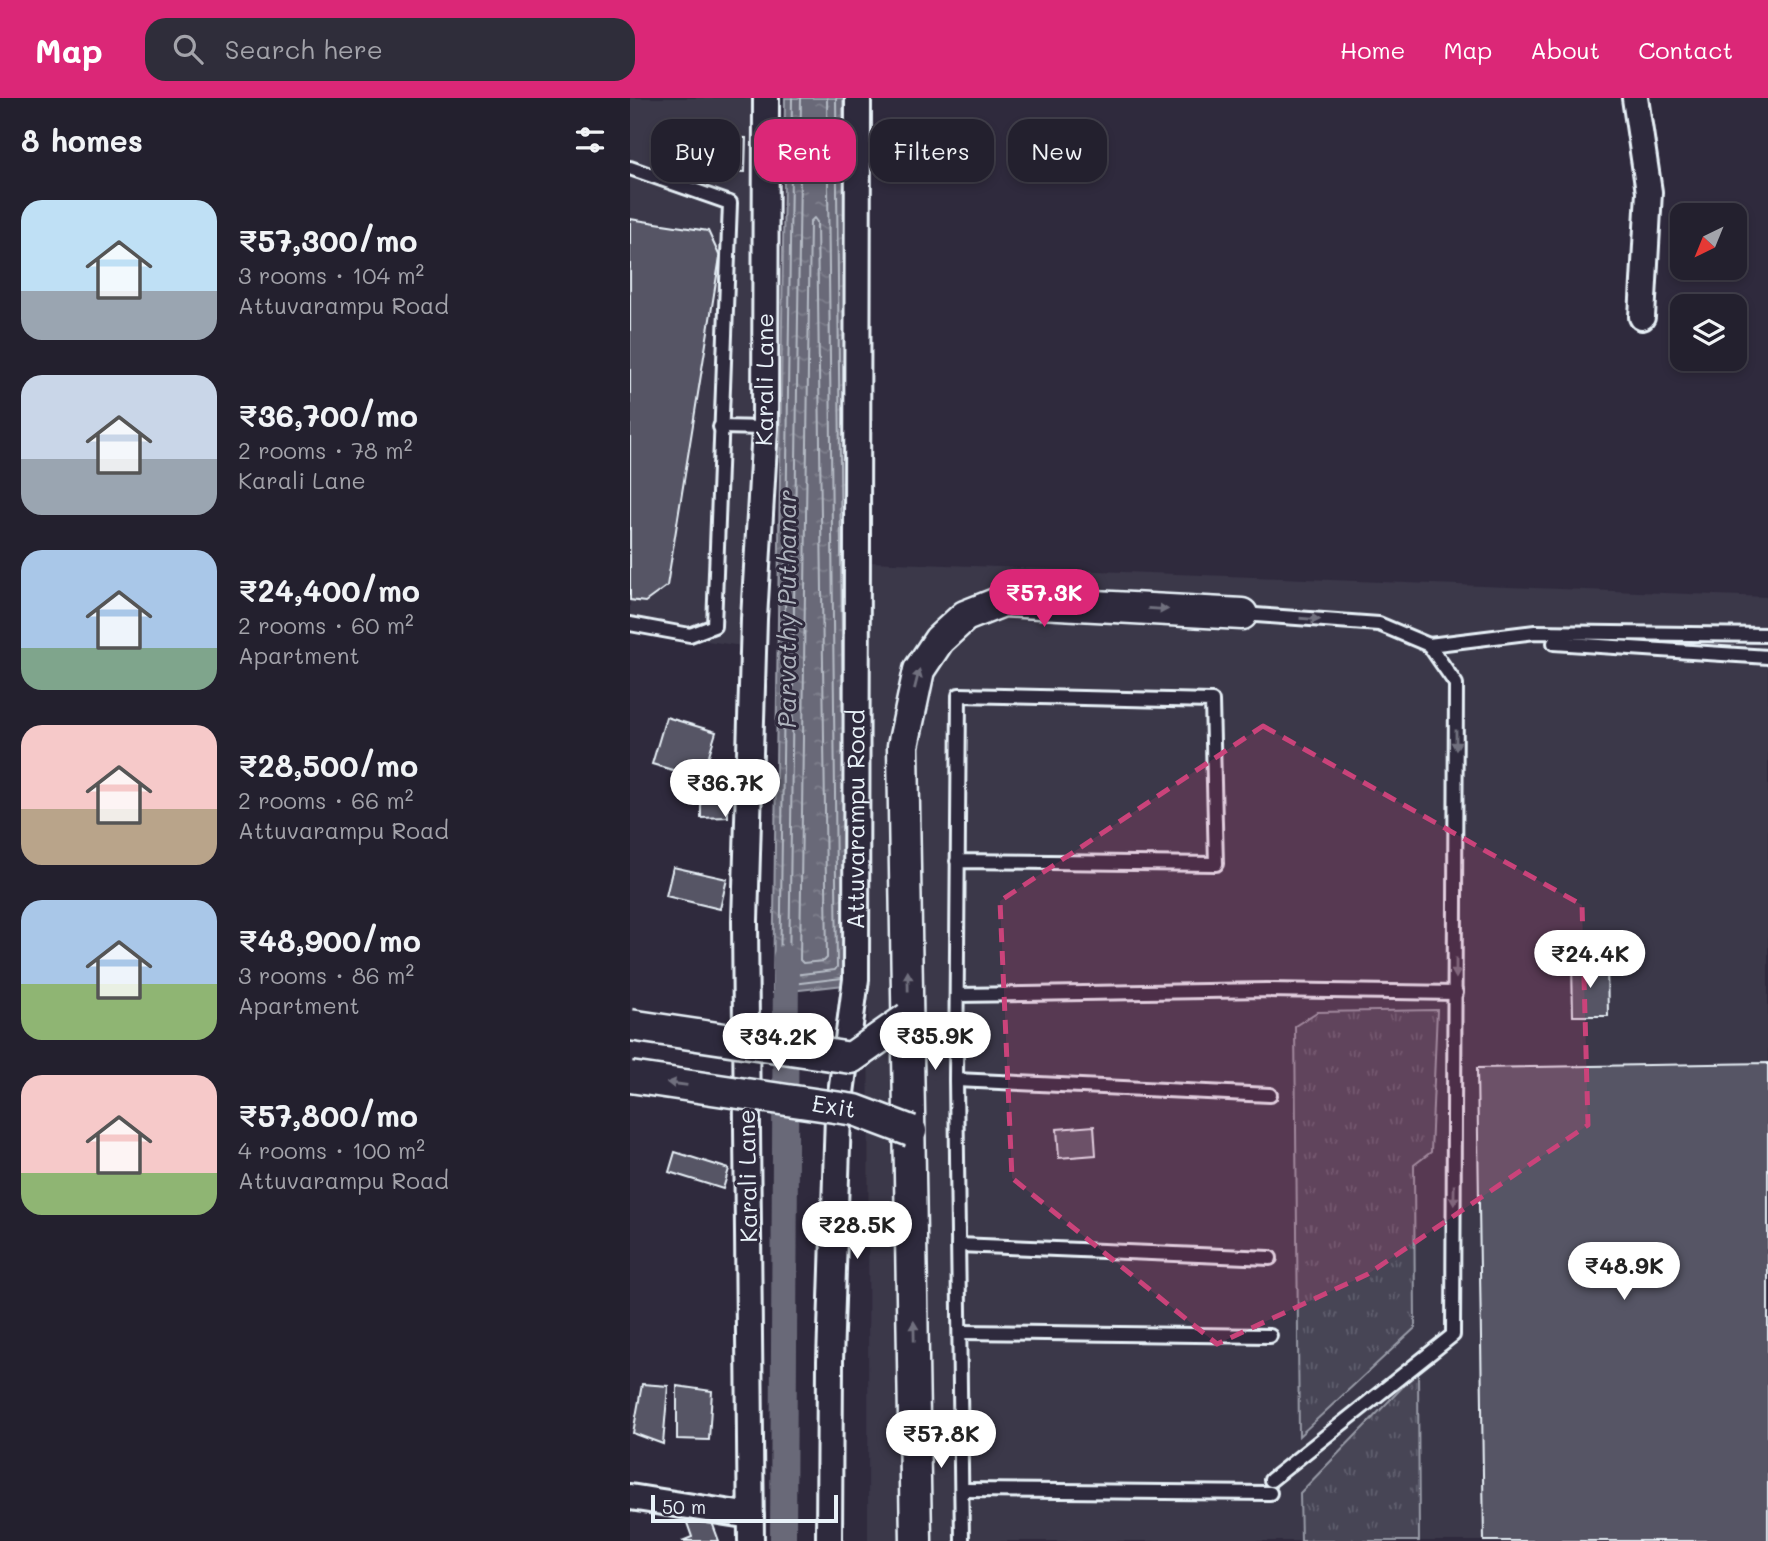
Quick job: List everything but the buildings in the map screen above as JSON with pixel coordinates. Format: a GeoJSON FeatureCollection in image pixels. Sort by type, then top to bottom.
{"type":"FeatureCollection","features":[{"type":"Feature","properties":{"kind":"street","name":"Karali Lane"},"geometry":{"type":"LineString","coordinates":[[751,1541],[745,921],[754,619],[765,428],[766,98]]}},
{"type":"Feature","properties":{"kind":"street","name":"Attuvarampu Road"},"geometry":{"type":"LineString","coordinates":[[829,1541],[830,1361],[838,1116],[856,979],[858,98]]}},
{"type":"Feature","properties":{"kind":"street"},"geometry":{"type":"LineString","coordinates":[[1635,98],[1649,192],[1642,317]]}},
{"type":"Feature","properties":{"kind":"street"},"geometry":{"type":"LineString","coordinates":[[916,1541],[903,746],[919,670],[939,640],[965,616],[1003,601],[1242,614]]}},
{"type":"Feature","properties":{"kind":"street"},"geometry":{"type":"LineString","coordinates":[[630,1025],[851,1058],[908,1018]]}},
{"type":"Feature","properties":{"kind":"street","name":"Exit"},"geometry":{"type":"LineString","coordinates":[[630,1077],[855,1110],[911,1131]]}},
{"type":"Feature","properties":{"kind":"street"},"geometry":{"type":"LineString","coordinates":[[630,1497],[751,1516]]}},
{"type":"Feature","properties":{"kind":"lane"},"geometry":{"type":"LineString","coordinates":[[630,168],[730,203],[713,626],[690,635],[630,624]]}},
{"type":"Feature","properties":{"kind":"lane"},"geometry":{"type":"LineString","coordinates":[[720,427],[765,428]]}},
{"type":"Feature","properties":{"kind":"lane"},"geometry":{"type":"LineString","coordinates":[[1242,614],[1379,624],[1429,645],[1535,632],[1768,635]]}},
{"type":"Feature","properties":{"kind":"lane"},"geometry":{"type":"LineString","coordinates":[[1554,643],[1768,657]]}},
{"type":"Feature","properties":{"kind":"lane"},"geometry":{"type":"LineString","coordinates":[[962,1490],[1270,1486],[1453,1335],[1456,684],[1429,645]]}},
{"type":"Feature","properties":{"kind":"lane"},"geometry":{"type":"LineString","coordinates":[[957,861],[1216,864],[1212,701],[959,695],[957,861],[956,1080],[962,1541]]}},
{"type":"Feature","properties":{"kind":"lane"},"geometry":{"type":"LineString","coordinates":[[957,995],[1267,990],[1456,993]]}},
{"type":"Feature","properties":{"kind":"lane"},"geometry":{"type":"LineString","coordinates":[[956,1080],[1270,1095]]}},
{"type":"Feature","properties":{"kind":"lane"},"geometry":{"type":"LineString","coordinates":[[958,1245],[1270,1258]]}},
{"type":"Feature","properties":{"kind":"lane"},"geometry":{"type":"LineString","coordinates":[[960,1332],[1270,1336]]}},
{"type":"Feature","properties":{"kind":"highlighted area"},"geometry":{"type":"Polygon","coordinates":[[[1263,726],[1582,905],[1588,1125],[1368,1274],[1217,1344],[1012,1178],[1000,901],[1263,726]]]}},
{"type":"Feature","properties":{"kind":"shaded area"},"geometry":{"type":"Polygon","coordinates":[[[630,98],[755,98],[754,182],[760,182],[760,190],[749,647],[630,630],[630,98]]]}},
{"type":"Feature","properties":{"kind":"shaded area"},"geometry":{"type":"Polygon","coordinates":[[[869,562],[1768,597],[1768,1541],[868,1541],[869,562]]]}},
{"type":"Feature","properties":{"kind":"green space"},"geometry":{"type":"Polygon","coordinates":[[[1437,1010],[1431,1152],[1414,1165],[1415,1328],[1299,1436],[1295,1026],[1317,1012],[1437,1010]]]}},
{"type":"Feature","properties":{"kind":"green space"},"geometry":{"type":"Polygon","coordinates":[[[1418,1371],[1419,1541],[1301,1541],[1300,1493],[1418,1371]]]}},
{"type":"Feature","properties":{"kind":"water"},"geometry":{"type":"Polygon","coordinates":[[[785,98],[843,98],[843,119],[785,119],[785,98]]]}},
{"type":"Feature","properties":{"kind":"water"},"geometry":{"type":"Polygon","coordinates":[[[784,182],[844,182],[853,984],[773,993],[784,182]]]}},
{"type":"Feature","properties":{"kind":"waterway","name":"Parvathy Puthanar"},"geometry":{"type":"LineString","coordinates":[[783,1541],[786,958]]}}]}
